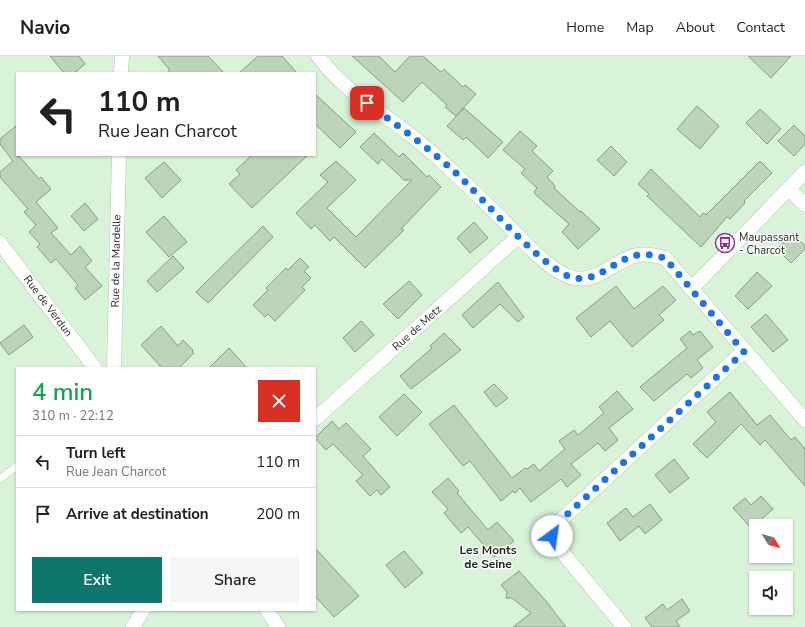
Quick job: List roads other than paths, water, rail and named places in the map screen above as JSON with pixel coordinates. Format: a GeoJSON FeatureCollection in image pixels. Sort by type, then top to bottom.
{"type":"FeatureCollection","features":[{"type":"Feature","properties":{"kind":"street"},"geometry":{"type":"LineString","coordinates":[[121,72],[122,56]]}},
{"type":"Feature","properties":{"kind":"street"},"geometry":{"type":"LineString","coordinates":[[318,56],[328,70],[342,83],[408,133],[457,174],[518,236],[551,266],[564,275],[584,278],[603,272],[628,258],[639,254],[665,258],[744,352],[805,420]]}},
{"type":"Feature","properties":{"kind":"street","name":"Rue de la Mardelle"},"geometry":{"type":"LineString","coordinates":[[114,367],[119,156]]}},
{"type":"Feature","properties":{"kind":"street"},"geometry":{"type":"LineString","coordinates":[[691,289],[805,172]]}},
{"type":"Feature","properties":{"kind":"street"},"geometry":{"type":"LineString","coordinates":[[789,188],[805,205]]}},
{"type":"Feature","properties":{"kind":"street","name":"Rue de Metz"},"geometry":{"type":"LineString","coordinates":[[316,418],[518,236]]}},
{"type":"Feature","properties":{"kind":"street","name":"Rue de Verdun"},"geometry":{"type":"LineString","coordinates":[[0,243],[94,367]]}},
{"type":"Feature","properties":{"kind":"street"},"geometry":{"type":"LineString","coordinates":[[624,627],[553,541],[553,530],[561,520],[744,352]]}},
{"type":"Feature","properties":{"kind":"street"},"geometry":{"type":"LineString","coordinates":[[133,627],[142,611]]}},
{"type":"Feature","properties":{"kind":"street"},"geometry":{"type":"LineString","coordinates":[[268,611],[278,627]]}},
{"type":"Feature","properties":{"kind":"lane"},"geometry":{"type":"LineString","coordinates":[[0,479],[16,467]]}},
{"type":"Feature","properties":{"kind":"place","name":"Maupassant - Charcot"},"geometry":{"type":"Point","coordinates":[725,243]}},
{"type":"Feature","properties":{"kind":"district","name":"Les Monts de Seine"},"geometry":{"type":"Point","coordinates":[488,557]}}]}
